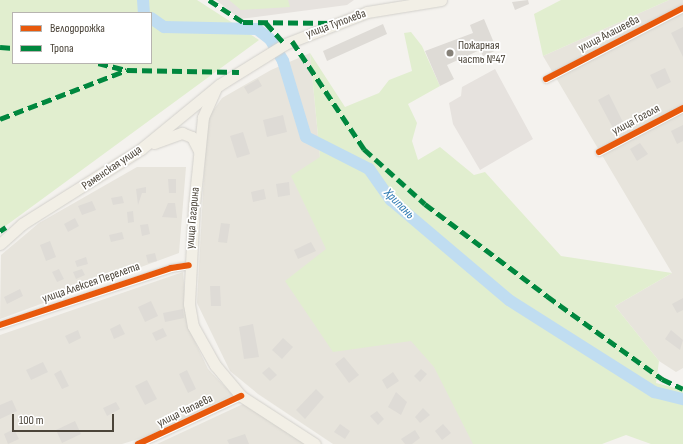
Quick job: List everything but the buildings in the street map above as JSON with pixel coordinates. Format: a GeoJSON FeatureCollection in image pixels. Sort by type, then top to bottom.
{"type":"FeatureCollection","features":[{"type":"Feature","properties":{"kind":"main road","name":"улица Туполева"},"geometry":{"type":"LineString","coordinates":[[218,85],[285,44],[367,12],[441,0]]}},
{"type":"Feature","properties":{"kind":"main road","name":"Раменская улица"},"geometry":{"type":"LineString","coordinates":[[0,244],[22,224],[142,149],[189,107],[218,85]]}},
{"type":"Feature","properties":{"kind":"main road","name":"улица Гагарина"},"geometry":{"type":"LineString","coordinates":[[218,85],[203,117],[199,152],[189,265],[189,304],[193,326],[215,365],[241,396],[315,444]]}},
{"type":"Feature","properties":{"kind":"main road"},"geometry":{"type":"LineString","coordinates":[[189,107],[181,116],[182,126],[193,128],[203,117]]}},
{"type":"Feature","properties":{"kind":"main road"},"geometry":{"type":"LineString","coordinates":[[142,149],[182,133],[192,137],[199,152]]}},
{"type":"Feature","properties":{"kind":"street","name":"улица Алашеева"},"geometry":{"type":"LineString","coordinates":[[546,79],[683,8]]}},
{"type":"Feature","properties":{"kind":"street","name":"улица Гоголя"},"geometry":{"type":"LineString","coordinates":[[599,152],[683,108]]}},
{"type":"Feature","properties":{"kind":"street","name":"улица Алексея Перелета"},"geometry":{"type":"LineString","coordinates":[[0,325],[171,268],[189,265]]}},
{"type":"Feature","properties":{"kind":"street","name":"улица Чапаева"},"geometry":{"type":"LineString","coordinates":[[138,444],[241,396]]}},
{"type":"Feature","properties":{"kind":"shaded area"},"geometry":{"type":"Polygon","coordinates":[[[216,0],[354,0],[347,5],[240,19],[216,0]]]}},
{"type":"Feature","properties":{"kind":"shaded area"},"geometry":{"type":"Polygon","coordinates":[[[669,0],[683,0],[683,368],[676,372],[659,361],[615,306],[672,273],[543,56],[669,0]]]}},
{"type":"Feature","properties":{"kind":"shaded area"},"geometry":{"type":"Polygon","coordinates":[[[310,53],[320,157],[601,444],[333,444],[258,394],[230,371],[197,303],[207,119],[222,98],[271,70],[310,53]]]}},
{"type":"Feature","properties":{"kind":"shaded area"},"geometry":{"type":"Polygon","coordinates":[[[495,69],[533,139],[480,170],[453,124],[449,103],[461,96],[462,87],[495,69]]]}},
{"type":"Feature","properties":{"kind":"shaded area"},"geometry":{"type":"Polygon","coordinates":[[[137,167],[186,167],[179,253],[0,319],[1,255],[39,223],[137,167]]]}},
{"type":"Feature","properties":{"kind":"shaded area"},"geometry":{"type":"Polygon","coordinates":[[[183,272],[188,327],[208,369],[233,395],[145,437],[122,444],[0,444],[0,335],[183,272]]]}},
{"type":"Feature","properties":{"kind":"shaded area"},"geometry":{"type":"Polygon","coordinates":[[[243,404],[307,444],[157,444],[243,404]]]}},
{"type":"Feature","properties":{"kind":"green space"},"geometry":{"type":"Polygon","coordinates":[[[0,0],[197,0],[259,40],[0,230],[0,0]]]}},
{"type":"Feature","properties":{"kind":"green space"},"geometry":{"type":"Polygon","coordinates":[[[229,0],[288,0],[290,7],[241,10],[229,0]]]}},
{"type":"Feature","properties":{"kind":"green space"},"geometry":{"type":"Polygon","coordinates":[[[561,0],[669,0],[543,56],[534,14],[561,0]]]}},
{"type":"Feature","properties":{"kind":"green space"},"geometry":{"type":"Polygon","coordinates":[[[411,32],[422,46],[440,86],[408,104],[417,123],[412,141],[418,160],[440,147],[474,175],[485,172],[561,256],[672,273],[615,306],[659,361],[656,383],[683,390],[683,444],[651,444],[626,435],[602,444],[473,444],[434,367],[411,341],[333,352],[285,281],[326,249],[291,176],[320,157],[310,53],[345,107],[379,93],[389,80],[412,71],[404,33],[411,32]]]}},
{"type":"Feature","properties":{"kind":"waterway","name":"Хрипань"},"geometry":{"type":"LineString","coordinates":[[143,0],[144,12]]}},
{"type":"Feature","properties":{"kind":"waterway","name":"Хрипань"},"geometry":{"type":"LineString","coordinates":[[152,19],[164,27],[257,29],[270,39],[283,61],[306,137],[369,169],[391,200],[509,300],[654,392],[683,399]]}},
{"type":"Feature","properties":{"kind":"marked path"},"geometry":{"type":"LineString","coordinates":[[209,0],[243,22],[335,23]]}},
{"type":"Feature","properties":{"kind":"marked path"},"geometry":{"type":"LineString","coordinates":[[266,23],[285,44]]}},
{"type":"Feature","properties":{"kind":"marked path"},"geometry":{"type":"LineString","coordinates":[[292,41],[364,149],[425,204],[547,296],[662,379],[683,389]]}},
{"type":"Feature","properties":{"kind":"marked path"},"geometry":{"type":"LineString","coordinates":[[0,47],[12,48]]}},
{"type":"Feature","properties":{"kind":"marked path"},"geometry":{"type":"LineString","coordinates":[[102,64],[127,70],[239,72]]}},
{"type":"Feature","properties":{"kind":"marked path"},"geometry":{"type":"LineString","coordinates":[[0,119],[127,70]]}},
{"type":"Feature","properties":{"kind":"marked path"},"geometry":{"type":"LineString","coordinates":[[0,231],[6,227]]}},
{"type":"Feature","properties":{"kind":"cycle path"},"geometry":{"type":"LineString","coordinates":[[546,79],[683,8]]}},
{"type":"Feature","properties":{"kind":"cycle path"},"geometry":{"type":"LineString","coordinates":[[599,152],[683,108]]}},
{"type":"Feature","properties":{"kind":"cycle path"},"geometry":{"type":"LineString","coordinates":[[0,325],[171,268],[189,265]]}},
{"type":"Feature","properties":{"kind":"cycle path"},"geometry":{"type":"LineString","coordinates":[[138,444],[241,396]]}},
{"type":"Feature","properties":{"kind":"place","name":"Пожарная часть №47"},"geometry":{"type":"Point","coordinates":[450,53]}}]}
